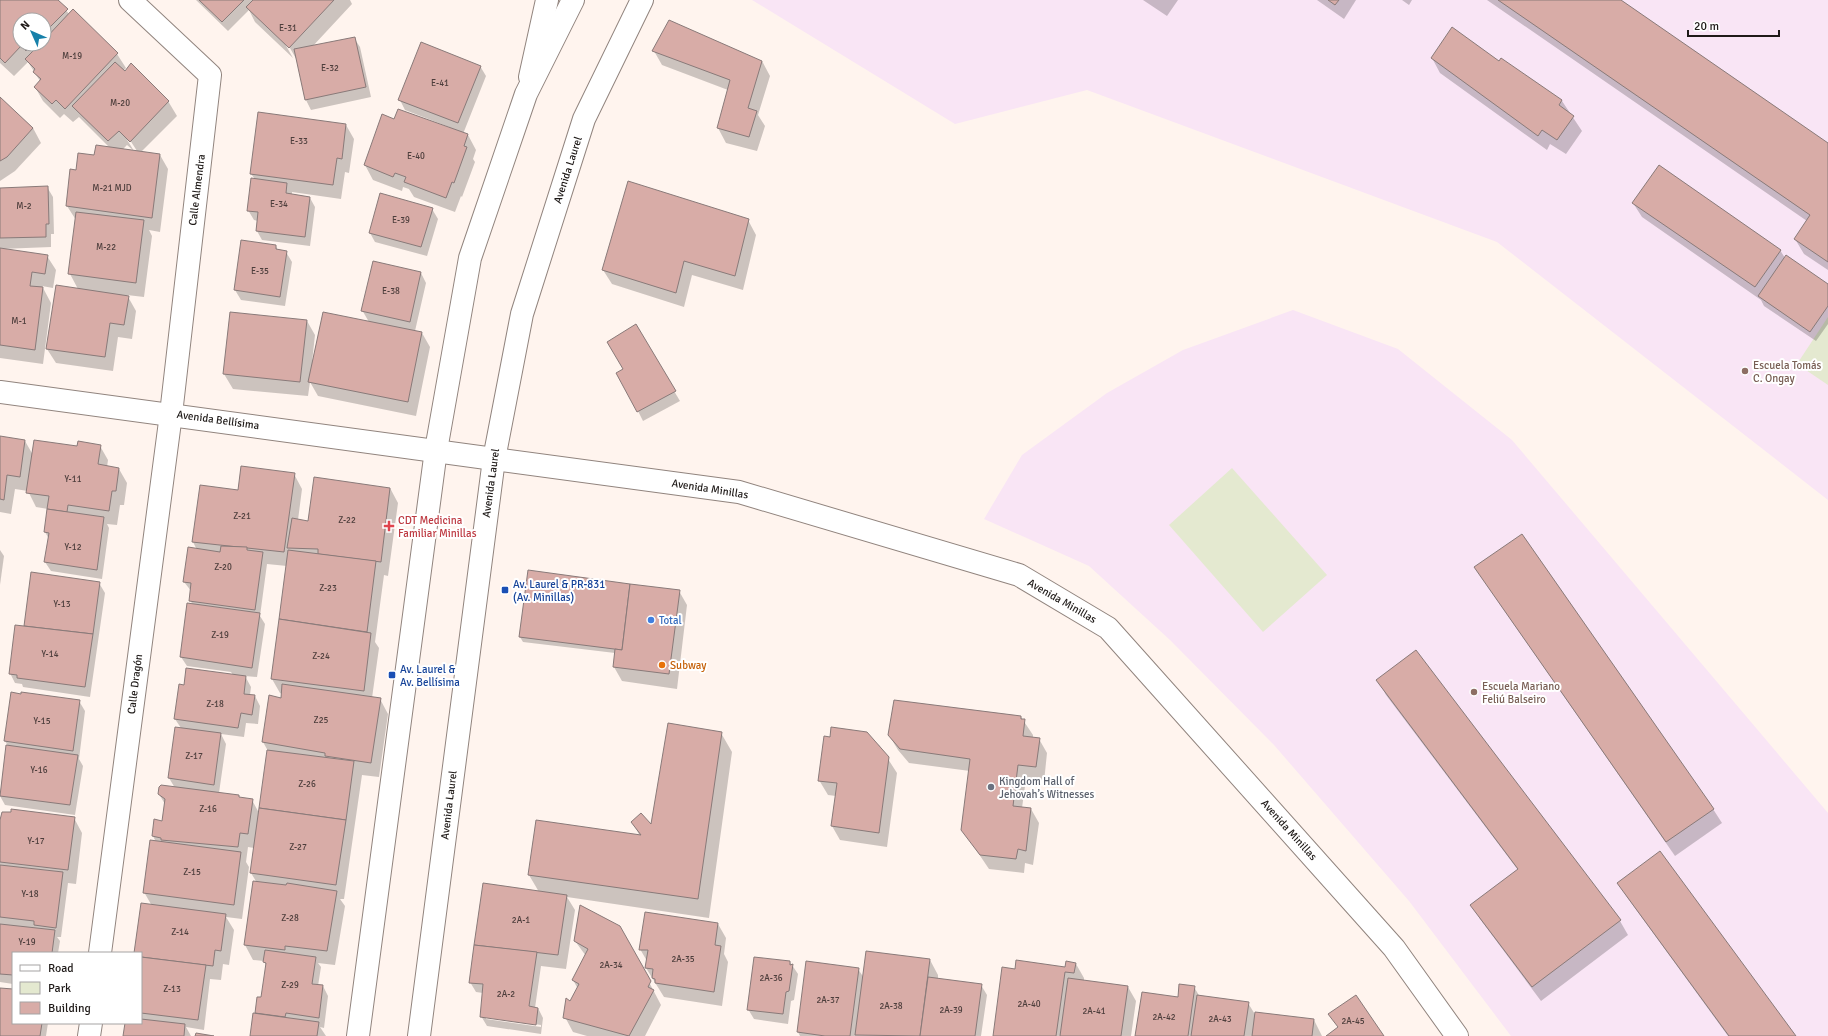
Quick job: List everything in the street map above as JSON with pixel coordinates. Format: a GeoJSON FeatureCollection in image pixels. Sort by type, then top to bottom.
{"type":"FeatureCollection","features":[{"type":"Feature","properties":{"kind":"street","name":"Calle Almendra"},"geometry":{"type":"LineString","coordinates":[[130,0],[210,75],[171,414]]}},
{"type":"Feature","properties":{"kind":"street"},"geometry":{"type":"LineString","coordinates":[[358,1036],[436,450],[470,258],[526,94],[547,0]]}},
{"type":"Feature","properties":{"kind":"street"},"geometry":{"type":"LineString","coordinates":[[526,94],[573,0]]}},
{"type":"Feature","properties":{"kind":"street","name":"Avenida Laurel"},"geometry":{"type":"LineString","coordinates":[[419,1036],[494,459],[522,314],[584,119],[642,0]]}},
{"type":"Feature","properties":{"kind":"street","name":"Avenida Bellísima"},"geometry":{"type":"LineString","coordinates":[[0,392],[494,459]]}},
{"type":"Feature","properties":{"kind":"street","name":"Calle Dragón"},"geometry":{"type":"LineString","coordinates":[[100,952],[171,414]]}},
{"type":"Feature","properties":{"kind":"street","name":"Avenida Minillas"},"geometry":{"type":"LineString","coordinates":[[494,459],[739,492],[1018,575],[1108,628],[1394,948],[1457,1036]]}},
{"type":"Feature","properties":{"kind":"street"},"geometry":{"type":"LineString","coordinates":[[89,1036],[91,1024]]}},
{"type":"Feature","properties":{"kind":"shaded area","name":"Escuela Tomás C. Ongay"},"geometry":{"type":"Polygon","coordinates":[[[752,0],[1828,0],[1828,500],[1497,242],[1087,90],[955,124],[752,0]]]}},
{"type":"Feature","properties":{"kind":"shaded area","name":"Escuela Mariano Feliú Balseiro"},"geometry":{"type":"Polygon","coordinates":[[[1293,310],[1398,349],[1512,440],[1828,813],[1828,1036],[1511,1036],[1409,901],[1274,745],[1170,640],[1089,566],[984,519],[1022,455],[1107,393],[1183,350],[1293,310]]]}},
{"type":"Feature","properties":{"kind":"green space"},"geometry":{"type":"Polygon","coordinates":[[[1828,317],[1828,385],[1797,364],[1828,317]]]}},
{"type":"Feature","properties":{"kind":"green space"},"geometry":{"type":"Polygon","coordinates":[[[1232,468],[1327,575],[1263,632],[1169,525],[1232,468]]]}},
{"type":"Feature","properties":{"kind":"building"},"geometry":{"type":"Polygon","coordinates":[[[0,0],[58,0],[68,9],[52,25],[52,12],[12,12],[12,52],[15,52],[5,63],[0,58],[0,0]]]}},
{"type":"Feature","properties":{"kind":"building"},"geometry":{"type":"Polygon","coordinates":[[[199,0],[244,0],[222,22],[199,0]]]}},
{"type":"Feature","properties":{"kind":"building"},"geometry":{"type":"Polygon","coordinates":[[[253,0],[334,0],[289,48],[246,7],[253,0]]]}},
{"type":"Feature","properties":{"kind":"building"},"geometry":{"type":"Polygon","coordinates":[[[1328,0],[1339,0],[1335,5],[1328,0]]]}},
{"type":"Feature","properties":{"kind":"building"},"geometry":{"type":"Polygon","coordinates":[[[1498,0],[1621,0],[1828,143],[1828,262],[1794,239],[1810,215],[1498,0]]]}},
{"type":"Feature","properties":{"kind":"building"},"geometry":{"type":"Polygon","coordinates":[[[73,9],[118,53],[65,109],[56,100],[52,104],[34,87],[41,79],[33,72],[35,69],[25,59],[32,52],[52,52],[52,31],[73,9]]]}},
{"type":"Feature","properties":{"kind":"building"},"geometry":{"type":"Polygon","coordinates":[[[669,20],[762,61],[748,108],[757,111],[749,137],[717,128],[730,80],[652,51],[669,20]]]}},
{"type":"Feature","properties":{"kind":"building"},"geometry":{"type":"Polygon","coordinates":[[[1452,27],[1499,61],[1501,58],[1562,100],[1559,105],[1574,116],[1557,140],[1542,130],[1538,136],[1431,58],[1452,27]]]}},
{"type":"Feature","properties":{"kind":"building"},"geometry":{"type":"Polygon","coordinates":[[[355,37],[366,87],[305,100],[294,49],[355,37]]]}},
{"type":"Feature","properties":{"kind":"building"},"geometry":{"type":"Polygon","coordinates":[[[421,42],[481,66],[458,123],[398,100],[421,42]]]}},
{"type":"Feature","properties":{"kind":"building"},"geometry":{"type":"Polygon","coordinates":[[[115,62],[125,71],[131,63],[169,101],[130,142],[119,131],[108,141],[72,106],[115,62]]]}},
{"type":"Feature","properties":{"kind":"building"},"geometry":{"type":"Polygon","coordinates":[[[0,97],[33,128],[7,157],[0,161],[0,97]]]}},
{"type":"Feature","properties":{"kind":"building"},"geometry":{"type":"Polygon","coordinates":[[[398,109],[468,134],[464,146],[467,147],[454,183],[452,182],[446,198],[404,182],[406,177],[395,173],[393,177],[364,165],[382,114],[394,119],[398,109]]]}},
{"type":"Feature","properties":{"kind":"building"},"geometry":{"type":"Polygon","coordinates":[[[258,112],[346,124],[342,159],[337,158],[333,185],[250,174],[258,112]]]}},
{"type":"Feature","properties":{"kind":"building"},"geometry":{"type":"Polygon","coordinates":[[[96,145],[160,154],[152,218],[66,206],[70,169],[76,170],[78,153],[94,155],[96,145]]]}},
{"type":"Feature","properties":{"kind":"building"},"geometry":{"type":"Polygon","coordinates":[[[1659,165],[1781,250],[1755,287],[1632,203],[1659,165]]]}},
{"type":"Feature","properties":{"kind":"building"},"geometry":{"type":"Polygon","coordinates":[[[251,178],[287,183],[286,193],[310,197],[305,237],[256,231],[258,212],[247,211],[251,178]]]}},
{"type":"Feature","properties":{"kind":"building"},"geometry":{"type":"Polygon","coordinates":[[[628,181],[749,219],[735,276],[684,261],[676,293],[602,270],[628,181]]]}},
{"type":"Feature","properties":{"kind":"building"},"geometry":{"type":"Polygon","coordinates":[[[48,186],[49,224],[46,224],[46,237],[0,238],[0,188],[48,186]]]}},
{"type":"Feature","properties":{"kind":"building"},"geometry":{"type":"Polygon","coordinates":[[[380,193],[433,208],[421,247],[369,233],[380,193]]]}},
{"type":"Feature","properties":{"kind":"building"},"geometry":{"type":"Polygon","coordinates":[[[76,212],[144,220],[136,283],[68,274],[76,212]]]}},
{"type":"Feature","properties":{"kind":"building"},"geometry":{"type":"Polygon","coordinates":[[[241,240],[276,245],[276,249],[287,251],[280,297],[234,290],[241,240]]]}},
{"type":"Feature","properties":{"kind":"building"},"geometry":{"type":"Polygon","coordinates":[[[0,248],[48,255],[45,274],[32,272],[30,286],[43,287],[35,350],[0,345],[0,248]]]}},
{"type":"Feature","properties":{"kind":"building"},"geometry":{"type":"Polygon","coordinates":[[[1786,255],[1828,284],[1828,306],[1810,332],[1758,296],[1786,255]]]}},
{"type":"Feature","properties":{"kind":"building"},"geometry":{"type":"Polygon","coordinates":[[[373,261],[421,272],[410,322],[361,311],[373,261]]]}},
{"type":"Feature","properties":{"kind":"building"},"geometry":{"type":"Polygon","coordinates":[[[56,285],[129,296],[124,325],[110,323],[105,357],[46,349],[56,285]]]}},
{"type":"Feature","properties":{"kind":"building"},"geometry":{"type":"Polygon","coordinates":[[[230,312],[307,320],[300,382],[223,374],[230,312]]]}},
{"type":"Feature","properties":{"kind":"building"},"geometry":{"type":"Polygon","coordinates":[[[323,312],[422,332],[408,402],[308,382],[323,312]]]}},
{"type":"Feature","properties":{"kind":"building"},"geometry":{"type":"Polygon","coordinates":[[[636,324],[676,391],[637,412],[616,373],[623,369],[607,342],[636,324]]]}},
{"type":"Feature","properties":{"kind":"building"},"geometry":{"type":"Polygon","coordinates":[[[0,436],[25,440],[20,477],[7,475],[4,500],[0,499],[0,436]]]}},
{"type":"Feature","properties":{"kind":"building"},"geometry":{"type":"Polygon","coordinates":[[[34,440],[77,446],[78,441],[101,445],[98,464],[119,468],[116,491],[112,491],[109,511],[68,505],[67,512],[47,509],[49,496],[26,493],[34,440]]]}},
{"type":"Feature","properties":{"kind":"building"},"geometry":{"type":"Polygon","coordinates":[[[241,466],[295,473],[284,552],[192,542],[200,485],[238,490],[241,466]]]}},
{"type":"Feature","properties":{"kind":"building"},"geometry":{"type":"Polygon","coordinates":[[[314,477],[390,488],[381,562],[318,554],[318,549],[287,548],[292,518],[308,521],[314,477]]]}},
{"type":"Feature","properties":{"kind":"building"},"geometry":{"type":"Polygon","coordinates":[[[47,509],[104,517],[97,570],[44,562],[49,533],[44,532],[47,509]]]}},
{"type":"Feature","properties":{"kind":"building"},"geometry":{"type":"Polygon","coordinates":[[[1522,534],[1714,809],[1666,842],[1474,567],[1522,534]]]}},
{"type":"Feature","properties":{"kind":"building"},"geometry":{"type":"Polygon","coordinates":[[[221,546],[247,547],[247,550],[263,552],[255,610],[189,601],[191,583],[183,582],[188,547],[220,552],[221,546]]]}},
{"type":"Feature","properties":{"kind":"building"},"geometry":{"type":"Polygon","coordinates":[[[288,550],[376,561],[367,632],[279,619],[288,550]]]}},
{"type":"Feature","properties":{"kind":"building"},"geometry":{"type":"Polygon","coordinates":[[[528,570],[630,584],[622,650],[519,637],[528,570]]]}},
{"type":"Feature","properties":{"kind":"building"},"geometry":{"type":"Polygon","coordinates":[[[31,572],[100,582],[93,634],[24,626],[31,572]]]}},
{"type":"Feature","properties":{"kind":"building","name":"Total"},"geometry":{"type":"Polygon","coordinates":[[[630,584],[680,590],[669,674],[613,667],[615,649],[622,650],[630,584]]]}},
{"type":"Feature","properties":{"kind":"building"},"geometry":{"type":"Polygon","coordinates":[[[187,603],[260,613],[252,668],[180,657],[187,603]]]}},
{"type":"Feature","properties":{"kind":"building"},"geometry":{"type":"Polygon","coordinates":[[[279,619],[371,633],[364,691],[271,679],[279,619]]]}},
{"type":"Feature","properties":{"kind":"building"},"geometry":{"type":"Polygon","coordinates":[[[15,625],[93,634],[85,687],[17,678],[17,675],[9,674],[15,625]]]}},
{"type":"Feature","properties":{"kind":"building"},"geometry":{"type":"Polygon","coordinates":[[[1416,650],[1621,920],[1532,987],[1470,905],[1518,869],[1376,680],[1416,650]]]}},
{"type":"Feature","properties":{"kind":"building"},"geometry":{"type":"Polygon","coordinates":[[[186,668],[246,676],[244,694],[255,695],[252,715],[241,713],[238,728],[174,719],[179,684],[184,685],[186,668]]]}},
{"type":"Feature","properties":{"kind":"building"},"geometry":{"type":"Polygon","coordinates":[[[282,684],[381,698],[371,763],[325,756],[325,753],[262,742],[269,695],[281,698],[282,684]]]}},
{"type":"Feature","properties":{"kind":"building"},"geometry":{"type":"Polygon","coordinates":[[[11,692],[80,700],[73,751],[4,741],[11,692]]]}},
{"type":"Feature","properties":{"kind":"building","name":"Kingdom Hall of Jehovah’s Witnesses"},"geometry":{"type":"Polygon","coordinates":[[[894,700],[1021,716],[1021,719],[1025,719],[1023,736],[1040,738],[1036,767],[1018,765],[1013,806],[1031,808],[1026,851],[1018,849],[1016,859],[980,855],[961,830],[970,759],[900,749],[888,735],[894,700]]]}},
{"type":"Feature","properties":{"kind":"building"},"geometry":{"type":"Polygon","coordinates":[[[668,723],[722,732],[698,899],[528,875],[536,820],[641,835],[631,822],[641,813],[651,824],[668,723]]]}},
{"type":"Feature","properties":{"kind":"building"},"geometry":{"type":"Polygon","coordinates":[[[175,727],[221,733],[214,785],[168,778],[175,727]]]}},
{"type":"Feature","properties":{"kind":"building"},"geometry":{"type":"Polygon","coordinates":[[[831,727],[867,732],[889,757],[879,833],[831,826],[837,783],[818,781],[824,736],[830,737],[831,727]]]}},
{"type":"Feature","properties":{"kind":"building"},"geometry":{"type":"Polygon","coordinates":[[[6,745],[78,755],[70,805],[0,796],[6,745]]]}},
{"type":"Feature","properties":{"kind":"building"},"geometry":{"type":"Polygon","coordinates":[[[267,750],[354,761],[346,820],[259,808],[267,750]]]}},
{"type":"Feature","properties":{"kind":"building"},"geometry":{"type":"Polygon","coordinates":[[[161,785],[239,795],[239,797],[253,799],[248,834],[240,833],[238,847],[161,840],[161,838],[152,836],[154,819],[162,821],[165,799],[158,794],[159,787],[161,785]]]}},
{"type":"Feature","properties":{"kind":"building"},"geometry":{"type":"Polygon","coordinates":[[[259,808],[346,820],[336,885],[250,873],[259,808]]]}},
{"type":"Feature","properties":{"kind":"building"},"geometry":{"type":"Polygon","coordinates":[[[11,809],[75,817],[68,870],[0,862],[0,820],[2,812],[11,812],[11,809]]]}},
{"type":"Feature","properties":{"kind":"building"},"geometry":{"type":"Polygon","coordinates":[[[150,840],[241,852],[234,905],[143,893],[150,840]]]}},
{"type":"Feature","properties":{"kind":"building"},"geometry":{"type":"Polygon","coordinates":[[[1660,851],[1796,1036],[1729,1036],[1617,883],[1660,851]]]}},
{"type":"Feature","properties":{"kind":"building"},"geometry":{"type":"Polygon","coordinates":[[[0,865],[63,872],[56,928],[34,925],[34,921],[0,917],[0,865]]]}},
{"type":"Feature","properties":{"kind":"building"},"geometry":{"type":"Polygon","coordinates":[[[253,881],[286,885],[287,883],[337,891],[327,951],[285,946],[285,950],[244,945],[253,881]]]}},
{"type":"Feature","properties":{"kind":"building"},"geometry":{"type":"Polygon","coordinates":[[[483,883],[567,895],[558,955],[474,945],[483,883]]]}},
{"type":"Feature","properties":{"kind":"building"},"geometry":{"type":"Polygon","coordinates":[[[141,903],[226,914],[221,951],[215,950],[213,966],[142,957],[142,952],[134,952],[141,903]]]}},
{"type":"Feature","properties":{"kind":"building"},"geometry":{"type":"Polygon","coordinates":[[[580,905],[620,926],[651,981],[648,987],[654,990],[629,1036],[563,1018],[566,998],[570,1001],[579,984],[572,980],[588,949],[574,941],[580,905]]]}},
{"type":"Feature","properties":{"kind":"building"},"geometry":{"type":"Polygon","coordinates":[[[645,912],[718,923],[715,945],[721,946],[714,992],[655,983],[655,979],[652,978],[653,969],[645,968],[648,950],[639,950],[645,912]]]}},
{"type":"Feature","properties":{"kind":"building"},"geometry":{"type":"Polygon","coordinates":[[[0,924],[55,930],[52,952],[12,952],[12,975],[0,974],[0,924]]]}},
{"type":"Feature","properties":{"kind":"building"},"geometry":{"type":"Polygon","coordinates":[[[474,945],[537,952],[529,1006],[538,1008],[536,1025],[480,1017],[483,984],[469,983],[474,945]]]}},
{"type":"Feature","properties":{"kind":"building"},"geometry":{"type":"Polygon","coordinates":[[[265,950],[316,957],[312,984],[323,985],[319,1018],[286,1013],[285,1017],[255,1013],[257,997],[261,997],[266,963],[263,962],[265,950]]]}},
{"type":"Feature","properties":{"kind":"building"},"geometry":{"type":"Polygon","coordinates":[[[866,951],[930,959],[920,1036],[855,1035],[866,951]]]}},
{"type":"Feature","properties":{"kind":"building"},"geometry":{"type":"Polygon","coordinates":[[[142,957],[206,965],[198,1020],[142,1013],[142,957]]]}},
{"type":"Feature","properties":{"kind":"building"},"geometry":{"type":"Polygon","coordinates":[[[754,957],[790,961],[790,965],[793,964],[789,991],[786,992],[783,1014],[747,1010],[754,957]]]}},
{"type":"Feature","properties":{"kind":"building"},"geometry":{"type":"Polygon","coordinates":[[[1016,960],[1065,967],[1066,961],[1076,963],[1074,973],[1065,972],[1056,1036],[993,1036],[1002,967],[1015,969],[1016,960]]]}},
{"type":"Feature","properties":{"kind":"building"},"geometry":{"type":"Polygon","coordinates":[[[806,961],[859,968],[850,1036],[825,1036],[797,1032],[806,961]]]}},
{"type":"Feature","properties":{"kind":"building"},"geometry":{"type":"Polygon","coordinates":[[[928,977],[982,984],[975,1036],[920,1036],[928,977]]]}},
{"type":"Feature","properties":{"kind":"building"},"geometry":{"type":"Polygon","coordinates":[[[1068,978],[1128,986],[1121,1036],[1060,1036],[1068,978]]]}},
{"type":"Feature","properties":{"kind":"building"},"geometry":{"type":"Polygon","coordinates":[[[1179,984],[1195,986],[1188,1036],[1135,1036],[1142,992],[1178,997],[1179,984]]]}},
{"type":"Feature","properties":{"kind":"building"},"geometry":{"type":"Polygon","coordinates":[[[0,988],[12,989],[12,1024],[42,1024],[40,1036],[0,1036],[0,988]]]}},
{"type":"Feature","properties":{"kind":"building"},"geometry":{"type":"Polygon","coordinates":[[[1197,995],[1249,1002],[1244,1036],[1191,1036],[1197,995]]]}},
{"type":"Feature","properties":{"kind":"building"},"geometry":{"type":"Polygon","coordinates":[[[1356,995],[1384,1036],[1326,1036],[1338,1027],[1328,1014],[1356,995]]]}},
{"type":"Feature","properties":{"kind":"building"},"geometry":{"type":"Polygon","coordinates":[[[1255,1012],[1314,1019],[1312,1036],[1252,1036],[1255,1012]]]}},
{"type":"Feature","properties":{"kind":"building"},"geometry":{"type":"Polygon","coordinates":[[[253,1013],[319,1022],[317,1036],[250,1036],[253,1013]]]}},
{"type":"Feature","properties":{"kind":"building"},"geometry":{"type":"Polygon","coordinates":[[[142,1019],[185,1024],[184,1036],[123,1036],[125,1024],[142,1024],[142,1019]]]}},
{"type":"Feature","properties":{"kind":"building"},"geometry":{"type":"Polygon","coordinates":[[[196,1033],[214,1036],[195,1036],[196,1033]]]}},
{"type":"Feature","properties":{"kind":"place","name":"Escuela Tomás C. Ongay"},"geometry":{"type":"Point","coordinates":[1745,371]}},
{"type":"Feature","properties":{"kind":"place","name":"CDT Medicina Familiar Minillas"},"geometry":{"type":"Point","coordinates":[389,526]}},
{"type":"Feature","properties":{"kind":"place","name":"Av. Laurel & PR-831 (Av. Minillas)"},"geometry":{"type":"Point","coordinates":[505,590]}},
{"type":"Feature","properties":{"kind":"place","name":"Total"},"geometry":{"type":"Point","coordinates":[651,620]}},
{"type":"Feature","properties":{"kind":"place","name":"Subway"},"geometry":{"type":"Point","coordinates":[662,665]}},
{"type":"Feature","properties":{"kind":"place","name":"Av. Laurel & Av. Bellísima"},"geometry":{"type":"Point","coordinates":[392,675]}},
{"type":"Feature","properties":{"kind":"place","name":"Escuela Mariano Feliú Balseiro"},"geometry":{"type":"Point","coordinates":[1474,692]}},
{"type":"Feature","properties":{"kind":"place","name":"Kingdom Hall of Jehovah’s Witnesses"},"geometry":{"type":"Point","coordinates":[991,787]}}]}
